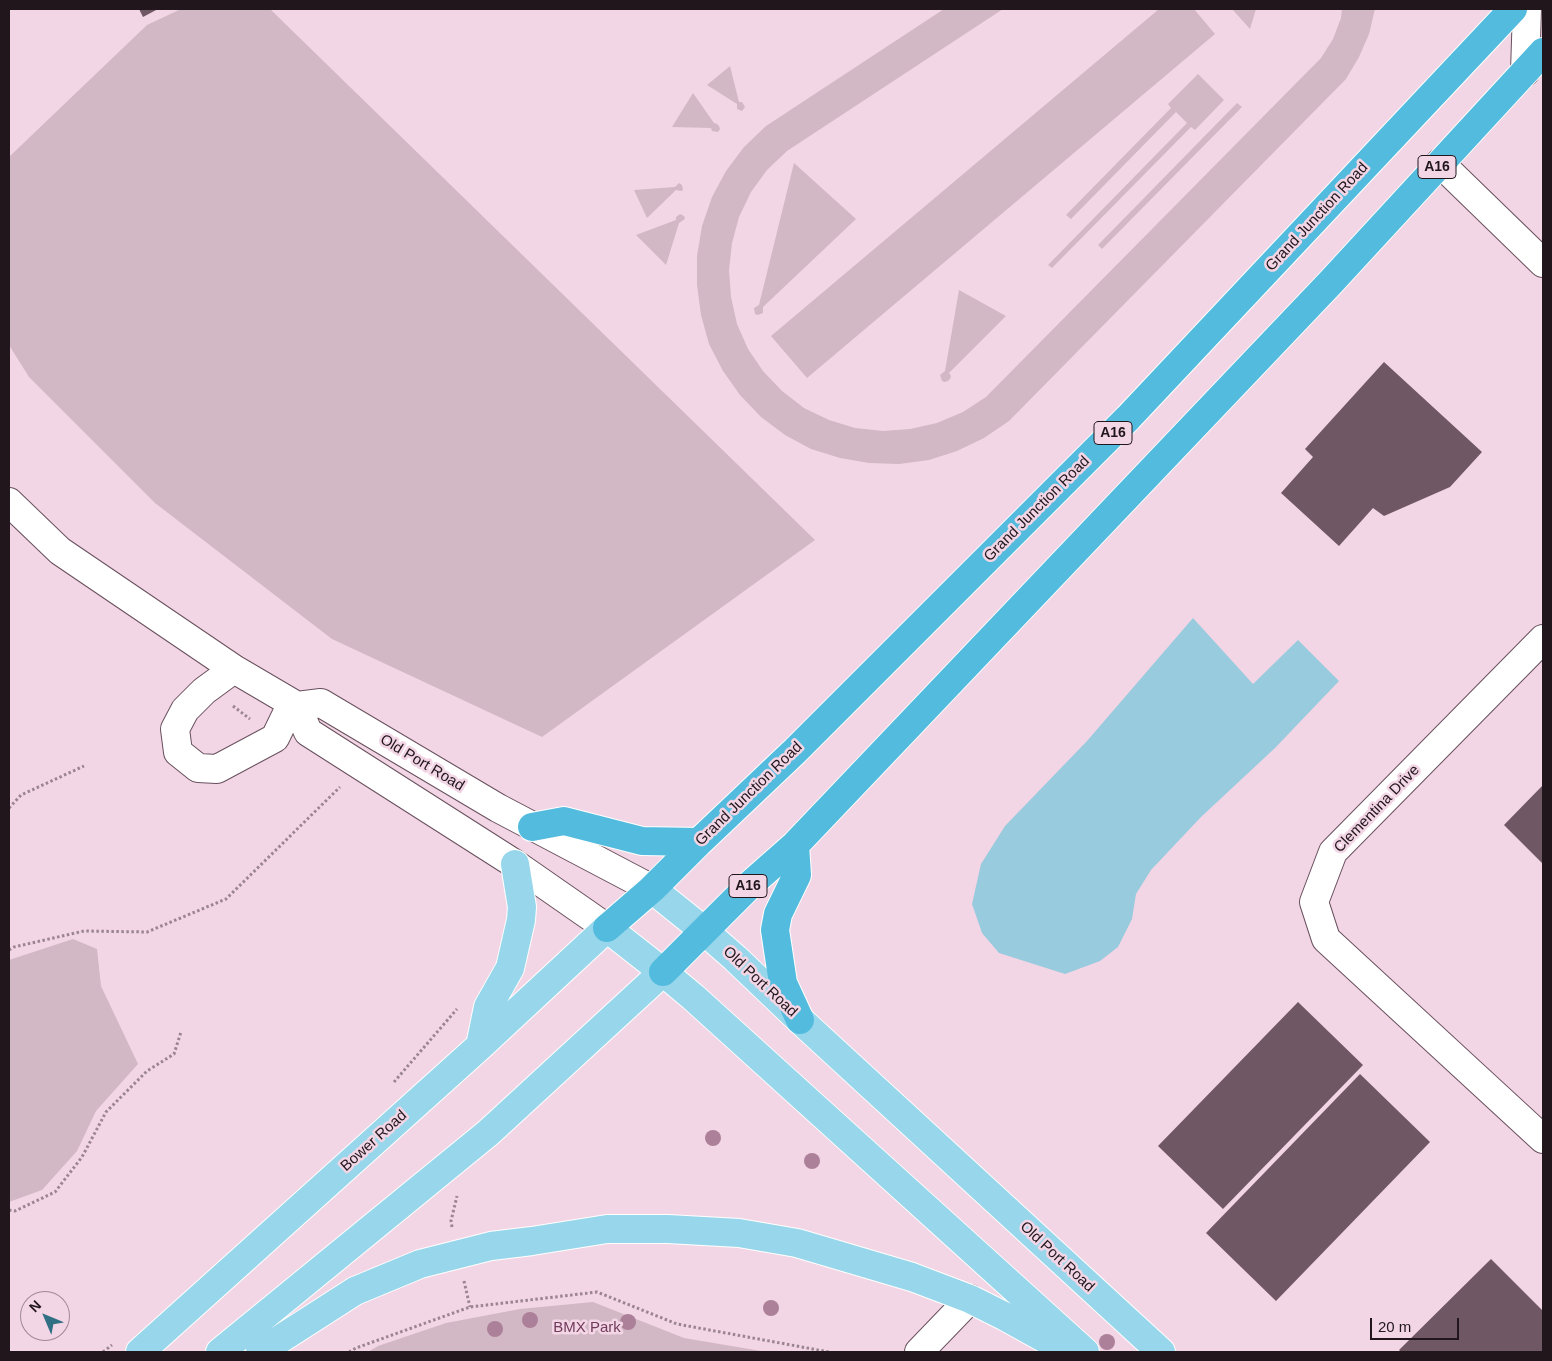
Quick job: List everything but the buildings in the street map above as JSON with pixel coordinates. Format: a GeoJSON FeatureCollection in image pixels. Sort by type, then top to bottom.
{"type":"FeatureCollection","features":[{"type":"Feature","properties":{"kind":"highway","name":"Grand Junction Road"},"geometry":{"type":"LineString","coordinates":[[607,928],[652,889],[802,744],[1128,418],[1513,9]]}},
{"type":"Feature","properties":{"kind":"highway","name":"A16"},"geometry":{"type":"LineString","coordinates":[[663,972],[703,930],[795,845],[1331,282],[1534,62]]}},
{"type":"Feature","properties":{"kind":"highway"},"geometry":{"type":"LineString","coordinates":[[532,827],[564,821],[642,841],[699,842]]}},
{"type":"Feature","properties":{"kind":"highway"},"geometry":{"type":"LineString","coordinates":[[795,845],[797,875],[778,914],[775,930],[783,983],[800,1020]]}},
{"type":"Feature","properties":{"kind":"main road"},"geometry":{"type":"LineString","coordinates":[[480,1046],[488,1007],[510,968],[521,920],[522,908],[515,864]]}},
{"type":"Feature","properties":{"kind":"main road","name":"Old Port Road"},"geometry":{"type":"LineString","coordinates":[[652,889],[736,958],[800,1020],[1161,1352]]}},
{"type":"Feature","properties":{"kind":"main road"},"geometry":{"type":"LineString","coordinates":[[607,928],[693,997],[1085,1352]]}},
{"type":"Feature","properties":{"kind":"main road","name":"Bower Road"},"geometry":{"type":"LineString","coordinates":[[140,1352],[480,1046],[607,928]]}},
{"type":"Feature","properties":{"kind":"main road","name":"A16"},"geometry":{"type":"LineString","coordinates":[[220,1352],[488,1133],[663,972]]}},
{"type":"Feature","properties":{"kind":"main road"},"geometry":{"type":"LineString","coordinates":[[260,1352],[355,1291],[420,1264],[490,1246],[607,1229],[668,1229],[739,1233],[797,1243],[912,1277],[970,1299],[1069,1352]]}},
{"type":"Feature","properties":{"kind":"street"},"geometry":{"type":"LineString","coordinates":[[1526,9],[1534,62]]}},
{"type":"Feature","properties":{"kind":"street"},"geometry":{"type":"LineString","coordinates":[[1440,163],[1543,263]]}},
{"type":"Feature","properties":{"kind":"street"},"geometry":{"type":"LineString","coordinates":[[9,502],[60,551],[234,669],[295,705],[308,732],[515,864],[607,928]]}},
{"type":"Feature","properties":{"kind":"street","name":"Clementina Drive"},"geometry":{"type":"LineString","coordinates":[[1543,639],[1333,852],[1314,902],[1326,939],[1543,1139]]}},
{"type":"Feature","properties":{"kind":"street"},"geometry":{"type":"LineString","coordinates":[[234,669],[204,691],[184,710],[175,729],[178,752],[198,768],[217,769],[275,738],[295,705]]}},
{"type":"Feature","properties":{"kind":"street","name":"Old Port Road"},"geometry":{"type":"LineString","coordinates":[[295,705],[321,704],[532,827],[652,889]]}},
{"type":"Feature","properties":{"kind":"street"},"geometry":{"type":"LineString","coordinates":[[919,1352],[970,1299]]}},
{"type":"Feature","properties":{"kind":"path"},"geometry":{"type":"LineString","coordinates":[[204,691],[233,707],[275,738]]}},
{"type":"Feature","properties":{"kind":"path"},"geometry":{"type":"LineString","coordinates":[[9,808],[21,794],[84,766]]}},
{"type":"Feature","properties":{"kind":"path"},"geometry":{"type":"LineString","coordinates":[[9,950],[14,947],[84,931],[147,932],[226,899],[344,783]]}},
{"type":"Feature","properties":{"kind":"path"},"geometry":{"type":"LineString","coordinates":[[391,1084],[462,1003]]}},
{"type":"Feature","properties":{"kind":"path"},"geometry":{"type":"LineString","coordinates":[[9,1210],[15,1211],[55,1192],[82,1157],[106,1112],[147,1072],[174,1054],[181,1032]]}},
{"type":"Feature","properties":{"kind":"path"},"geometry":{"type":"LineString","coordinates":[[463,1272],[470,1307]]}},
{"type":"Feature","properties":{"kind":"path"},"geometry":{"type":"LineString","coordinates":[[349,1352],[470,1307],[597,1292],[677,1324],[829,1352]]}},
{"type":"Feature","properties":{"kind":"path"},"geometry":{"type":"LineString","coordinates":[[103,1352],[115,1342]]}},
{"type":"Feature","properties":{"kind":"green space"},"geometry":{"type":"Polygon","coordinates":[[[181,9],[270,9],[815,540],[542,737],[332,639],[155,503],[29,377],[9,345],[9,157],[147,25],[181,9]]]}},
{"type":"Feature","properties":{"kind":"green space"},"geometry":{"type":"Polygon","coordinates":[[[944,9],[1003,9],[787,151],[767,170],[751,192],[739,217],[732,243],[729,270],[731,297],[737,324],[748,349],[763,371],[782,391],[804,408],[829,420],[855,428],[883,431],[910,429],[937,423],[963,412],[986,397],[1321,58],[1333,39],[1341,18],[1342,9],[1375,9],[1369,34],[1359,57],[1346,79],[1009,421],[984,438],[957,451],[929,460],[899,464],[869,463],[840,458],[811,449],[785,435],[761,417],[740,395],[723,371],[709,344],[701,315],[697,285],[697,256],[702,226],[712,197],[726,171],[744,147],[766,126],[944,9]]]}},
{"type":"Feature","properties":{"kind":"green space"},"geometry":{"type":"Polygon","coordinates":[[[1159,9],[1194,9],[1215,34],[807,378],[771,336],[1159,9]]]}},
{"type":"Feature","properties":{"kind":"green space"},"geometry":{"type":"Polygon","coordinates":[[[1232,9],[1256,9],[1250,29],[1232,9]]]}},
{"type":"Feature","properties":{"kind":"green space"},"geometry":{"type":"Polygon","coordinates":[[[730,66],[739,102],[742,102],[745,107],[742,111],[737,109],[737,104],[707,85],[730,66]]]}},
{"type":"Feature","properties":{"kind":"green space"},"geometry":{"type":"Polygon","coordinates":[[[1198,74],[1224,100],[1195,130],[1191,127],[1052,268],[1048,265],[1187,123],[1176,112],[1071,219],[1066,215],[1171,108],[1168,104],[1198,74]]]}},
{"type":"Feature","properties":{"kind":"green space"},"geometry":{"type":"Polygon","coordinates":[[[693,93],[714,123],[719,126],[718,132],[712,131],[711,128],[672,127],[693,93]]]}},
{"type":"Feature","properties":{"kind":"green space"},"geometry":{"type":"Polygon","coordinates":[[[1237,103],[1242,107],[1102,249],[1098,245],[1237,103]]]}},
{"type":"Feature","properties":{"kind":"green space"},"geometry":{"type":"Polygon","coordinates":[[[794,163],[856,219],[763,307],[763,313],[758,315],[755,314],[754,308],[759,305],[794,163]]]}},
{"type":"Feature","properties":{"kind":"green space"},"geometry":{"type":"Polygon","coordinates":[[[679,183],[682,185],[683,190],[676,190],[647,218],[634,190],[675,187],[679,183]]]}},
{"type":"Feature","properties":{"kind":"green space"},"geometry":{"type":"Polygon","coordinates":[[[680,214],[685,219],[679,223],[666,265],[636,235],[676,220],[676,217],[680,214]]]}},
{"type":"Feature","properties":{"kind":"green space"},"geometry":{"type":"Polygon","coordinates":[[[959,290],[1006,316],[949,373],[950,379],[945,382],[942,381],[940,375],[945,371],[959,290]]]}},
{"type":"Feature","properties":{"kind":"green space"},"geometry":{"type":"Polygon","coordinates":[[[73,939],[97,949],[101,986],[138,1064],[96,1111],[77,1151],[42,1190],[9,1202],[9,960],[73,939]]]}},
{"type":"Feature","properties":{"kind":"green space","name":"BMX Park"},"geometry":{"type":"Polygon","coordinates":[[[593,1302],[684,1338],[767,1352],[368,1352],[378,1346],[446,1323],[520,1309],[593,1302]]]}},
{"type":"Feature","properties":{"kind":"water"},"geometry":{"type":"Polygon","coordinates":[[[1193,618],[1253,684],[1298,640],[1339,681],[1275,748],[1201,817],[1151,870],[1136,894],[1132,919],[1118,947],[1100,961],[1065,974],[999,953],[982,933],[972,904],[981,864],[1005,826],[1087,741],[1193,618]]]}}]}
